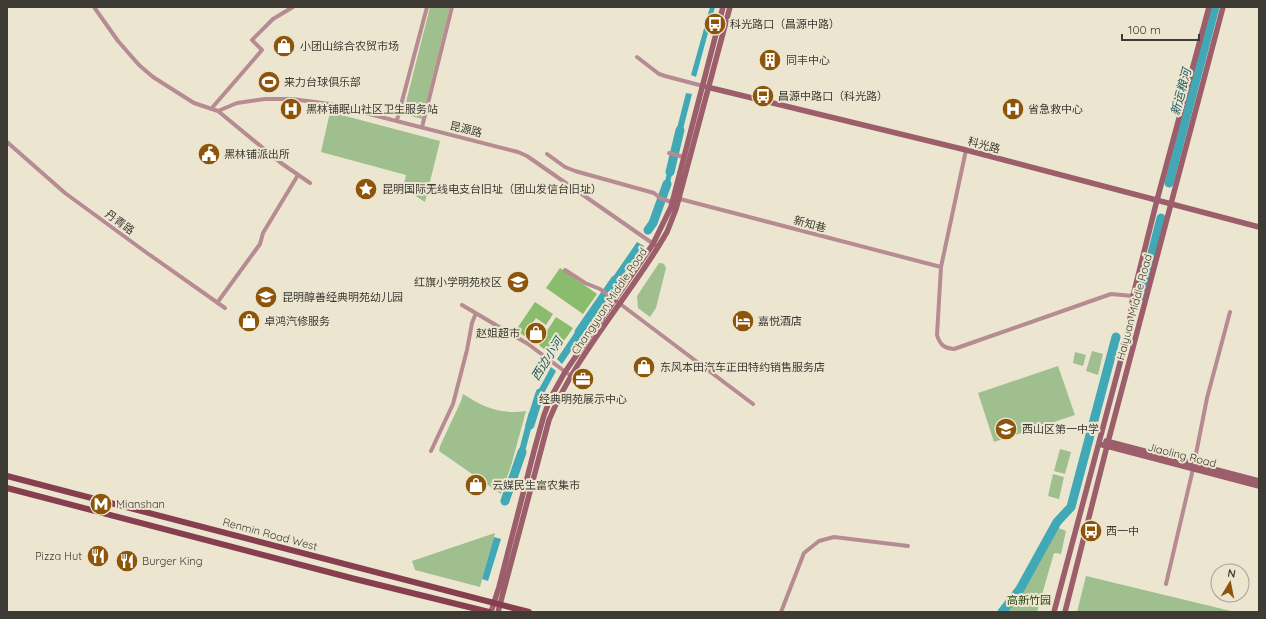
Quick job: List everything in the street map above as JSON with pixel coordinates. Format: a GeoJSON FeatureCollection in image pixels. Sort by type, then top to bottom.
{"type":"FeatureCollection","features":[{"type":"Feature","properties":{"kind":"main road","name":"Changyuan Middle Road"},"geometry":{"type":"LineString","coordinates":[[498,603],[515,521],[544,415],[551,397],[564,371],[654,244],[666,232],[706,87],[723,7]]}},
{"type":"Feature","properties":{"kind":"main road","name":"Changyuan Middle Road"},"geometry":{"type":"LineString","coordinates":[[676,200],[683,156],[730,7]]}},
{"type":"Feature","properties":{"kind":"main road","name":"Haiyuan Middle Road"},"geometry":{"type":"LineString","coordinates":[[1054,612],[1128,333],[1133,296],[1157,200],[1209,7]]}},
{"type":"Feature","properties":{"kind":"main road","name":"Haiyuan Middle Road"},"geometry":{"type":"LineString","coordinates":[[1065,612],[1223,7]]}},
{"type":"Feature","properties":{"kind":"main road","name":"科光路"},"geometry":{"type":"LineString","coordinates":[[706,87],[966,150],[1259,227]]}},
{"type":"Feature","properties":{"kind":"main road","name":"Changyuan Middle Road"},"geometry":{"type":"LineString","coordinates":[[498,603],[549,420],[564,387],[615,300]]}},
{"type":"Feature","properties":{"kind":"main road","name":"Jiaoling Road"},"geometry":{"type":"LineString","coordinates":[[1100,442],[1259,481]]}},
{"type":"Feature","properties":{"kind":"main road","name":"Jiaoling Road"},"geometry":{"type":"LineString","coordinates":[[1193,466],[1259,486]]}},
{"type":"Feature","properties":{"kind":"main road","name":"Renmin Road West"},"geometry":{"type":"LineString","coordinates":[[7,476],[529,612]]}},
{"type":"Feature","properties":{"kind":"main road","name":"Renmin Road West"},"geometry":{"type":"LineString","coordinates":[[7,488],[355,579],[490,612]]}},
{"type":"Feature","properties":{"kind":"main road"},"geometry":{"type":"LineString","coordinates":[[490,612],[498,603]]}},
{"type":"Feature","properties":{"kind":"main road"},"geometry":{"type":"LineString","coordinates":[[498,603],[498,612]]}},
{"type":"Feature","properties":{"kind":"street"},"geometry":{"type":"LineString","coordinates":[[94,7],[118,41],[153,77],[194,103],[218,111],[255,142],[310,183]]}},
{"type":"Feature","properties":{"kind":"street"},"geometry":{"type":"LineString","coordinates":[[211,109],[262,50],[252,40],[273,19],[293,7]]}},
{"type":"Feature","properties":{"kind":"street"},"geometry":{"type":"LineString","coordinates":[[397,120],[427,7]]}},
{"type":"Feature","properties":{"kind":"street"},"geometry":{"type":"LineString","coordinates":[[422,127],[452,7]]}},
{"type":"Feature","properties":{"kind":"street"},"geometry":{"type":"LineString","coordinates":[[637,57],[659,74],[706,87]]}},
{"type":"Feature","properties":{"kind":"street","name":"昆源路"},"geometry":{"type":"LineString","coordinates":[[218,111],[237,103],[265,99],[292,99],[330,104],[397,120],[523,154],[654,244]]}},
{"type":"Feature","properties":{"kind":"street","name":"丹青路"},"geometry":{"type":"LineString","coordinates":[[7,142],[65,193],[225,308]]}},
{"type":"Feature","properties":{"kind":"street"},"geometry":{"type":"LineString","coordinates":[[966,150],[941,267],[936,335],[939,342],[945,348],[954,349],[1112,294],[1133,296]]}},
{"type":"Feature","properties":{"kind":"street"},"geometry":{"type":"LineString","coordinates":[[669,153],[683,156]]}},
{"type":"Feature","properties":{"kind":"street","name":"新知巷"},"geometry":{"type":"LineString","coordinates":[[547,154],[569,169],[654,194],[660,198],[676,200],[941,267]]}},
{"type":"Feature","properties":{"kind":"street"},"geometry":{"type":"LineString","coordinates":[[217,302],[260,244],[263,233],[298,175]]}},
{"type":"Feature","properties":{"kind":"street"},"geometry":{"type":"LineString","coordinates":[[565,270],[615,300],[753,404]]}},
{"type":"Feature","properties":{"kind":"street"},"geometry":{"type":"LineString","coordinates":[[462,305],[528,344],[571,376]]}},
{"type":"Feature","properties":{"kind":"street"},"geometry":{"type":"LineString","coordinates":[[1166,584],[1207,398],[1230,312]]}},
{"type":"Feature","properties":{"kind":"street"},"geometry":{"type":"LineString","coordinates":[[431,451],[452,404],[467,350],[472,323],[476,313]]}},
{"type":"Feature","properties":{"kind":"street"},"geometry":{"type":"LineString","coordinates":[[781,612],[804,553],[819,541],[834,537],[908,546]]}},
{"type":"Feature","properties":{"kind":"green space"},"geometry":{"type":"Polygon","coordinates":[[[430,7],[450,7],[422,119],[403,114],[430,7]]]}},
{"type":"Feature","properties":{"kind":"green space"},"geometry":{"type":"Polygon","coordinates":[[[330,112],[440,141],[425,202],[403,188],[406,175],[321,152],[330,112]]]}},
{"type":"Feature","properties":{"kind":"green space"},"geometry":{"type":"Polygon","coordinates":[[[659,263],[664,264],[666,268],[656,308],[650,317],[638,308],[637,296],[659,263]]]}},
{"type":"Feature","properties":{"kind":"green space"},"geometry":{"type":"Polygon","coordinates":[[[560,268],[597,294],[583,314],[546,288],[560,268]]]}},
{"type":"Feature","properties":{"kind":"green space"},"geometry":{"type":"Polygon","coordinates":[[[535,302],[553,314],[546,325],[536,318],[528,329],[530,332],[524,336],[519,332],[518,327],[535,302]]]}},
{"type":"Feature","properties":{"kind":"green space"},"geometry":{"type":"Polygon","coordinates":[[[556,317],[573,328],[553,356],[540,346],[539,343],[556,317]]]}},
{"type":"Feature","properties":{"kind":"green space"},"geometry":{"type":"Polygon","coordinates":[[[1092,351],[1103,354],[1098,375],[1086,371],[1092,351]]]}},
{"type":"Feature","properties":{"kind":"green space"},"geometry":{"type":"Polygon","coordinates":[[[1075,352],[1086,355],[1083,366],[1073,363],[1075,352]]]}},
{"type":"Feature","properties":{"kind":"green space"},"geometry":{"type":"Polygon","coordinates":[[[1058,366],[1075,415],[994,442],[978,393],[1058,366]]]}},
{"type":"Feature","properties":{"kind":"green space"},"geometry":{"type":"Polygon","coordinates":[[[463,394],[478,403],[500,411],[526,411],[511,466],[501,494],[439,451],[463,394]]]}},
{"type":"Feature","properties":{"kind":"green space"},"geometry":{"type":"Polygon","coordinates":[[[1060,449],[1071,452],[1065,474],[1054,471],[1060,449]]]}},
{"type":"Feature","properties":{"kind":"green space"},"geometry":{"type":"Polygon","coordinates":[[[1053,474],[1064,477],[1059,499],[1048,496],[1053,474]]]}},
{"type":"Feature","properties":{"kind":"green space","name":"高新竹园"},"geometry":{"type":"Polygon","coordinates":[[[1056,527],[1066,531],[1061,554],[1054,553],[1037,612],[1004,612],[1023,587],[1056,527]]]}},
{"type":"Feature","properties":{"kind":"green space"},"geometry":{"type":"Polygon","coordinates":[[[495,533],[480,587],[415,570],[412,561],[495,533]]]}},
{"type":"Feature","properties":{"kind":"green space"},"geometry":{"type":"Polygon","coordinates":[[[1086,576],[1235,612],[1077,612],[1086,576]]]}},
{"type":"Feature","properties":{"kind":"water"},"geometry":{"type":"Polygon","coordinates":[[[710,7],[715,7],[696,77],[691,75],[710,7]]]}},
{"type":"Feature","properties":{"kind":"water"},"geometry":{"type":"Polygon","coordinates":[[[686,93],[692,94],[680,141],[674,140],[686,93]]]}},
{"type":"Feature","properties":{"kind":"water"},"geometry":{"type":"Polygon","coordinates":[[[670,160],[675,161],[667,196],[662,194],[670,160]]]}},
{"type":"Feature","properties":{"kind":"water"},"geometry":{"type":"Polygon","coordinates":[[[658,201],[664,204],[651,232],[646,229],[658,201]]]}},
{"type":"Feature","properties":{"kind":"water"},"geometry":{"type":"Polygon","coordinates":[[[637,242],[644,246],[611,291],[606,287],[637,242]]]}},
{"type":"Feature","properties":{"kind":"water"},"geometry":{"type":"Polygon","coordinates":[[[601,294],[607,298],[592,319],[587,315],[601,294]]]}},
{"type":"Feature","properties":{"kind":"water"},"geometry":{"type":"Polygon","coordinates":[[[583,320],[589,325],[562,364],[557,359],[583,320]]]}},
{"type":"Feature","properties":{"kind":"water"},"geometry":{"type":"Polygon","coordinates":[[[551,367],[556,371],[539,405],[533,404],[539,389],[551,367]]]}},
{"type":"Feature","properties":{"kind":"water"},"geometry":{"type":"Polygon","coordinates":[[[529,412],[535,414],[522,463],[516,462],[529,412]]]}},
{"type":"Feature","properties":{"kind":"water"},"geometry":{"type":"Polygon","coordinates":[[[513,470],[519,472],[508,502],[502,501],[513,470]]]}},
{"type":"Feature","properties":{"kind":"water"},"geometry":{"type":"Polygon","coordinates":[[[494,537],[501,539],[488,581],[482,579],[494,537]]]}},
{"type":"Feature","properties":{"kind":"waterway","name":"新运粮河"},"geometry":{"type":"LineString","coordinates":[[1169,183],[1215,7]]}},
{"type":"Feature","properties":{"kind":"waterway","name":"西边小河"},"geometry":{"type":"LineString","coordinates":[[670,172],[680,130]]}},
{"type":"Feature","properties":{"kind":"waterway","name":"西边小河"},"geometry":{"type":"LineString","coordinates":[[648,230],[653,223],[667,184]]}},
{"type":"Feature","properties":{"kind":"waterway","name":"新运粮河"},"geometry":{"type":"LineString","coordinates":[[1141,296],[1161,218]]}},
{"type":"Feature","properties":{"kind":"waterway","name":"西边小河"},"geometry":{"type":"LineString","coordinates":[[579,332],[615,280]]}},
{"type":"Feature","properties":{"kind":"waterway"},"geometry":{"type":"LineString","coordinates":[[1002,612],[1020,589],[1057,522],[1071,507],[1116,337]]}},
{"type":"Feature","properties":{"kind":"waterway","name":"西边小河"},"geometry":{"type":"LineString","coordinates":[[530,425],[540,393]]}},
{"type":"Feature","properties":{"kind":"waterway","name":"西边小河"},"geometry":{"type":"LineString","coordinates":[[505,501],[522,452]]}},
{"type":"Feature","properties":{"kind":"place","name":"科光路口（昌源中路）"},"geometry":{"type":"Point","coordinates":[715,24]}},
{"type":"Feature","properties":{"kind":"place","name":"小团山综合农贸市场"},"geometry":{"type":"Point","coordinates":[284,46]}},
{"type":"Feature","properties":{"kind":"place","name":"同丰中心"},"geometry":{"type":"Point","coordinates":[770,60]}},
{"type":"Feature","properties":{"kind":"place","name":"来力台球俱乐部"},"geometry":{"type":"Point","coordinates":[269,82]}},
{"type":"Feature","properties":{"kind":"place","name":"昌源中路口（科光路）"},"geometry":{"type":"Point","coordinates":[763,96]}},
{"type":"Feature","properties":{"kind":"place","name":"黑林铺眠山社区卫生服务站"},"geometry":{"type":"Point","coordinates":[291,109]}},
{"type":"Feature","properties":{"kind":"place","name":"省急救中心"},"geometry":{"type":"Point","coordinates":[1013,109]}},
{"type":"Feature","properties":{"kind":"place","name":"黑林铺派出所"},"geometry":{"type":"Point","coordinates":[209,154]}},
{"type":"Feature","properties":{"kind":"place","name":"昆明国际无线电支台旧址（团山发信台旧址）"},"geometry":{"type":"Point","coordinates":[366,189]}},
{"type":"Feature","properties":{"kind":"place","name":"红旗小学明苑校区"},"geometry":{"type":"Point","coordinates":[518,282]}},
{"type":"Feature","properties":{"kind":"place","name":"昆明醇善经典明苑幼儿园"},"geometry":{"type":"Point","coordinates":[266,297]}},
{"type":"Feature","properties":{"kind":"place","name":"卓鸿汽修服务"},"geometry":{"type":"Point","coordinates":[249,321]}},
{"type":"Feature","properties":{"kind":"place","name":"嘉悦酒店"},"geometry":{"type":"Point","coordinates":[743,321]}},
{"type":"Feature","properties":{"kind":"place","name":"赵姐超市"},"geometry":{"type":"Point","coordinates":[536,333]}},
{"type":"Feature","properties":{"kind":"place","name":"东风本田汽车正田特约销售服务店"},"geometry":{"type":"Point","coordinates":[644,367]}},
{"type":"Feature","properties":{"kind":"place","name":"经典明苑展示中心"},"geometry":{"type":"Point","coordinates":[583,379]}},
{"type":"Feature","properties":{"kind":"place","name":"西山区第一中学"},"geometry":{"type":"Point","coordinates":[1006,429]}},
{"type":"Feature","properties":{"kind":"place","name":"云媒民生富农集市"},"geometry":{"type":"Point","coordinates":[476,485]}},
{"type":"Feature","properties":{"kind":"place","name":"Mianshan"},"geometry":{"type":"Point","coordinates":[101,504]}},
{"type":"Feature","properties":{"kind":"place","name":"西一中"},"geometry":{"type":"Point","coordinates":[1091,531]}},
{"type":"Feature","properties":{"kind":"place","name":"Pizza Hut"},"geometry":{"type":"Point","coordinates":[98,556]}},
{"type":"Feature","properties":{"kind":"place","name":"Burger King"},"geometry":{"type":"Point","coordinates":[127,561]}}]}
